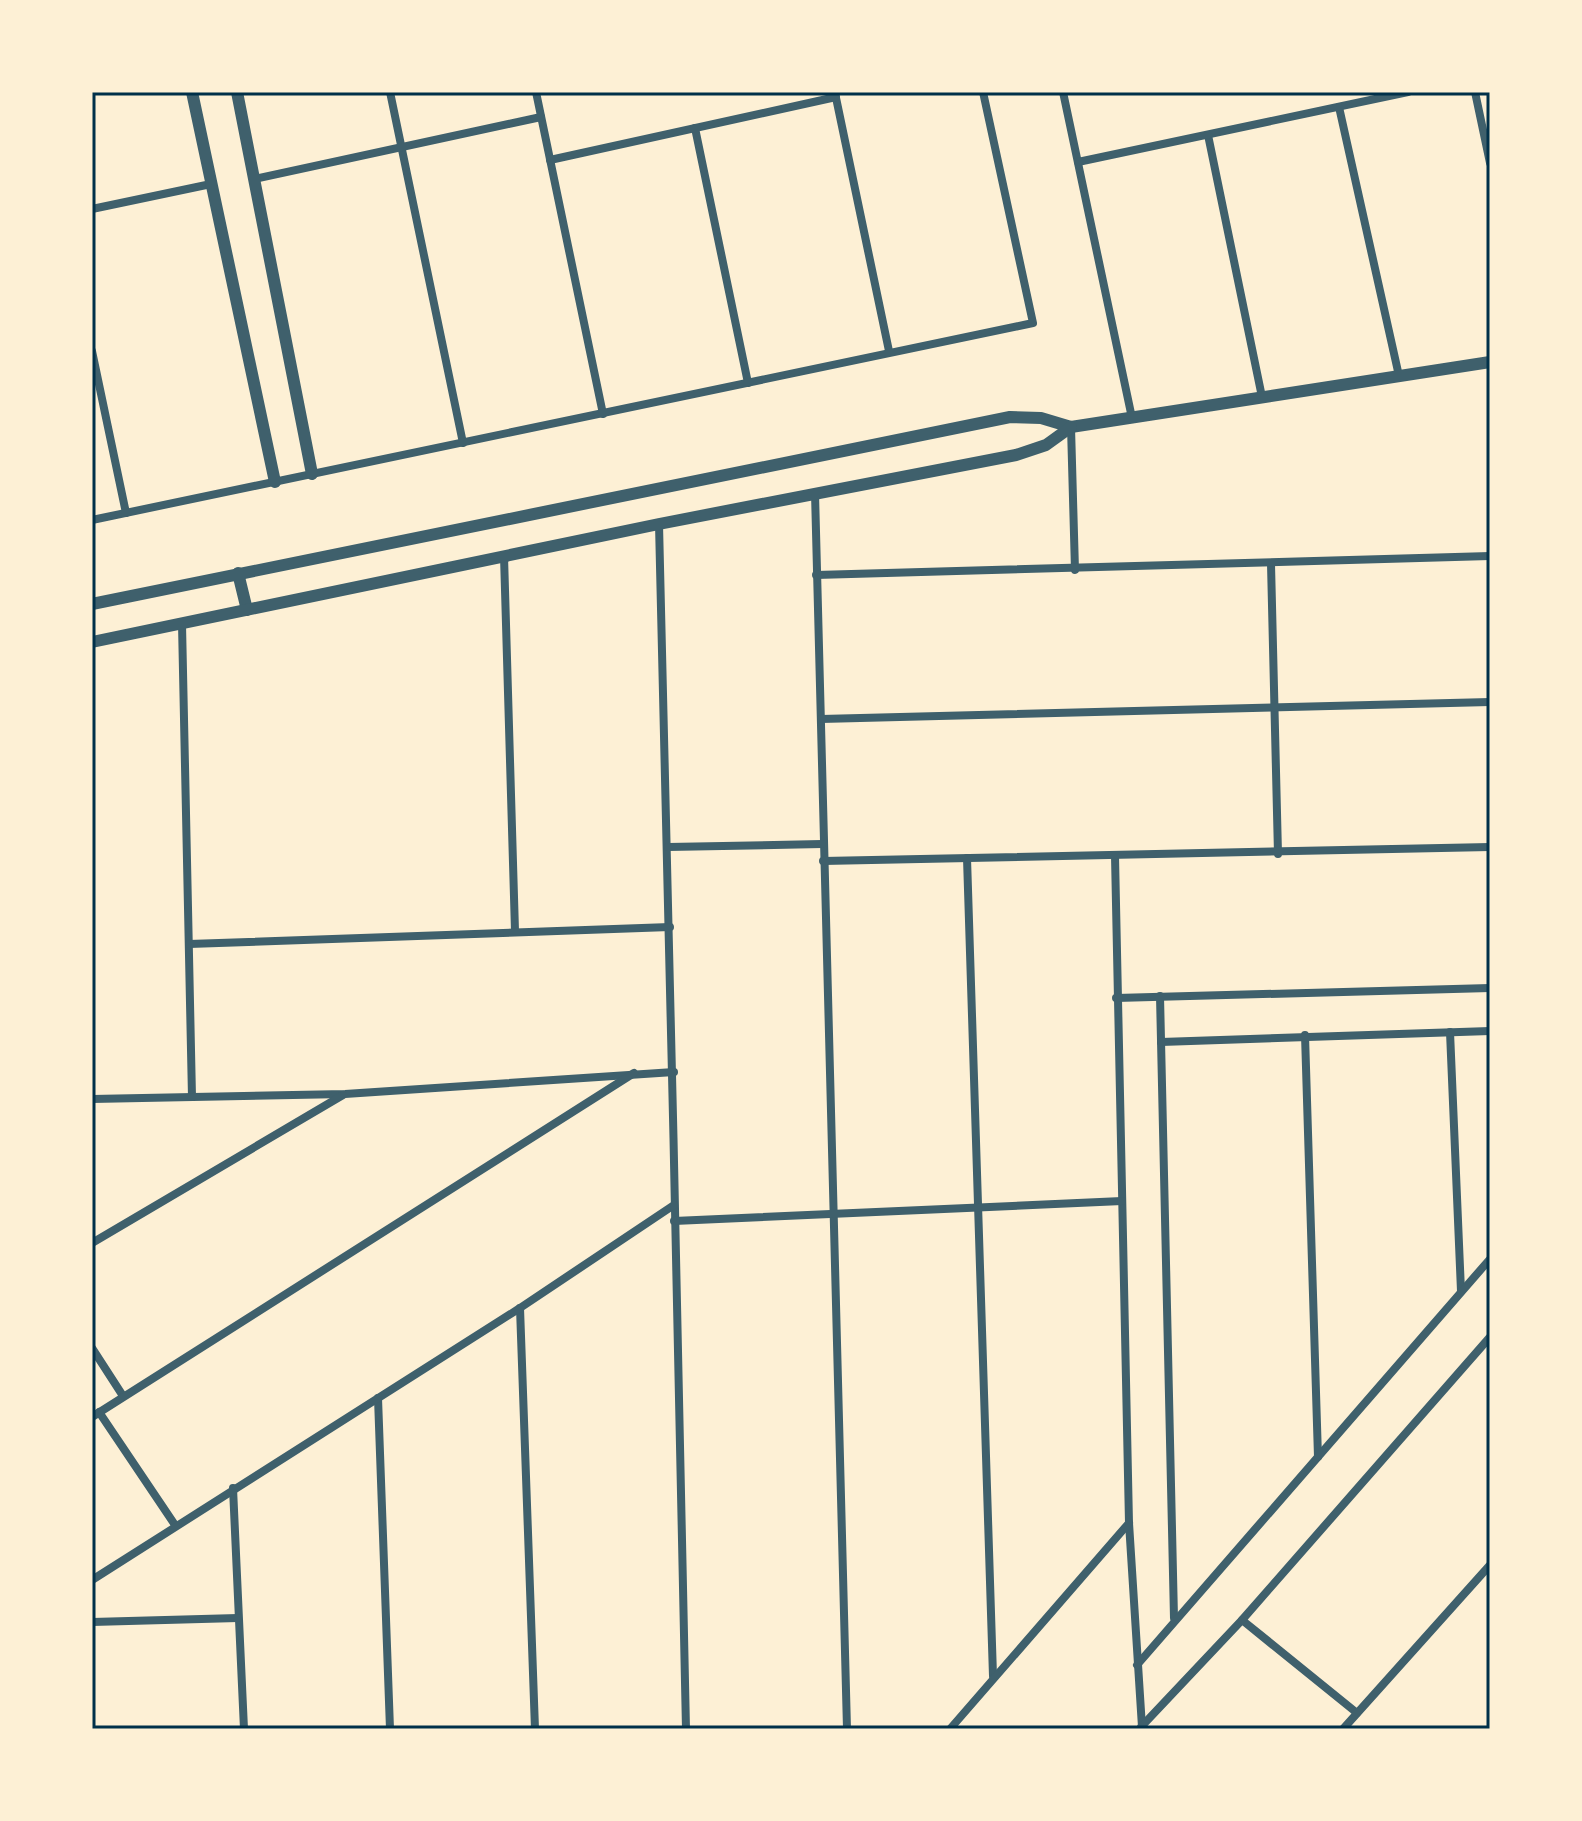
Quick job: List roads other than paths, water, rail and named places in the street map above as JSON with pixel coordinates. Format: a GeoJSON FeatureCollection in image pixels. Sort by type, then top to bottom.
{"type":"FeatureCollection","features":[{"type":"Feature","properties":{"kind":"street"},"geometry":{"type":"LineString","coordinates":[[192,92],[275,482]]}},
{"type":"Feature","properties":{"kind":"street"},"geometry":{"type":"LineString","coordinates":[[237,92],[312,474]]}},
{"type":"Feature","properties":{"kind":"street"},"geometry":{"type":"LineString","coordinates":[[390,92],[463,443]]}},
{"type":"Feature","properties":{"kind":"street"},"geometry":{"type":"LineString","coordinates":[[536,92],[603,414]]}},
{"type":"Feature","properties":{"kind":"street"},"geometry":{"type":"LineString","coordinates":[[92,520],[1033,323],[983,92]]}},
{"type":"Feature","properties":{"kind":"street"},"geometry":{"type":"LineString","coordinates":[[1063,92],[1132,418]]}},
{"type":"Feature","properties":{"kind":"street"},"geometry":{"type":"LineString","coordinates":[[1078,162],[1408,92]]}},
{"type":"Feature","properties":{"kind":"street"},"geometry":{"type":"LineString","coordinates":[[1475,92],[1490,163]]}},
{"type":"Feature","properties":{"kind":"street"},"geometry":{"type":"LineString","coordinates":[[550,160],[835,95],[889,351]]}},
{"type":"Feature","properties":{"kind":"street"},"geometry":{"type":"LineString","coordinates":[[1339,107],[1399,376]]}},
{"type":"Feature","properties":{"kind":"street"},"geometry":{"type":"LineString","coordinates":[[254,179],[541,117]]}},
{"type":"Feature","properties":{"kind":"street"},"geometry":{"type":"LineString","coordinates":[[695,128],[748,383]]}},
{"type":"Feature","properties":{"kind":"street"},"geometry":{"type":"LineString","coordinates":[[1208,135],[1262,397]]}},
{"type":"Feature","properties":{"kind":"street"},"geometry":{"type":"LineString","coordinates":[[92,209],[211,184]]}},
{"type":"Feature","properties":{"kind":"street"},"geometry":{"type":"LineString","coordinates":[[92,351],[126,513]]}},
{"type":"Feature","properties":{"kind":"street"},"geometry":{"type":"LineString","coordinates":[[92,604],[1010,417],[1041,418],[1071,427],[1490,362]]}},
{"type":"Feature","properties":{"kind":"street"},"geometry":{"type":"LineString","coordinates":[[92,642],[659,524],[1016,455],[1046,445],[1071,427]]}},
{"type":"Feature","properties":{"kind":"street"},"geometry":{"type":"LineString","coordinates":[[1071,427],[1075,570]]}},
{"type":"Feature","properties":{"kind":"street"},"geometry":{"type":"LineString","coordinates":[[815,493],[847,1729]]}},
{"type":"Feature","properties":{"kind":"street"},"geometry":{"type":"LineString","coordinates":[[659,524],[674,1072],[674,1221],[686,1729]]}},
{"type":"Feature","properties":{"kind":"street"},"geometry":{"type":"LineString","coordinates":[[504,556],[515,931]]}},
{"type":"Feature","properties":{"kind":"street"},"geometry":{"type":"LineString","coordinates":[[816,575],[1490,556]]}},
{"type":"Feature","properties":{"kind":"street"},"geometry":{"type":"LineString","coordinates":[[1271,564],[1278,854]]}},
{"type":"Feature","properties":{"kind":"street"},"geometry":{"type":"LineString","coordinates":[[238,573],[247,610]]}},
{"type":"Feature","properties":{"kind":"street"},"geometry":{"type":"LineString","coordinates":[[182,624],[192,1097]]}},
{"type":"Feature","properties":{"kind":"street"},"geometry":{"type":"LineString","coordinates":[[821,719],[1490,702]]}},
{"type":"Feature","properties":{"kind":"street"},"geometry":{"type":"LineString","coordinates":[[668,847],[822,844]]}},
{"type":"Feature","properties":{"kind":"street"},"geometry":{"type":"LineString","coordinates":[[823,861],[1278,854],[1490,847]]}},
{"type":"Feature","properties":{"kind":"street"},"geometry":{"type":"LineString","coordinates":[[1115,856],[1129,1523],[1141,1728]]}},
{"type":"Feature","properties":{"kind":"street"},"geometry":{"type":"LineString","coordinates":[[967,858],[993,1676]]}},
{"type":"Feature","properties":{"kind":"street"},"geometry":{"type":"LineString","coordinates":[[189,944],[670,927]]}},
{"type":"Feature","properties":{"kind":"street"},"geometry":{"type":"LineString","coordinates":[[1116,998],[1490,988]]}},
{"type":"Feature","properties":{"kind":"street"},"geometry":{"type":"LineString","coordinates":[[1160,996],[1174,1618]]}},
{"type":"Feature","properties":{"kind":"street"},"geometry":{"type":"LineString","coordinates":[[1161,1042],[1490,1031]]}},
{"type":"Feature","properties":{"kind":"street"},"geometry":{"type":"LineString","coordinates":[[1450,1032],[1461,1291]]}},
{"type":"Feature","properties":{"kind":"street"},"geometry":{"type":"LineString","coordinates":[[1305,1035],[1318,1457]]}},
{"type":"Feature","properties":{"kind":"street"},"geometry":{"type":"LineString","coordinates":[[92,1099],[345,1094],[674,1072]]}},
{"type":"Feature","properties":{"kind":"street"},"geometry":{"type":"LineString","coordinates":[[175,1525],[96,1414],[634,1073]]}},
{"type":"Feature","properties":{"kind":"street"},"geometry":{"type":"LineString","coordinates":[[92,1243],[345,1094]]}},
{"type":"Feature","properties":{"kind":"street"},"geometry":{"type":"LineString","coordinates":[[674,1221],[1122,1201]]}},
{"type":"Feature","properties":{"kind":"street"},"geometry":{"type":"LineString","coordinates":[[92,1580],[520,1308],[674,1205]]}},
{"type":"Feature","properties":{"kind":"street"},"geometry":{"type":"LineString","coordinates":[[1137,1665],[1174,1618],[1490,1259]]}},
{"type":"Feature","properties":{"kind":"street"},"geometry":{"type":"LineString","coordinates":[[520,1308],[535,1729]]}},
{"type":"Feature","properties":{"kind":"street"},"geometry":{"type":"LineString","coordinates":[[1141,1728],[1242,1620],[1490,1337]]}},
{"type":"Feature","properties":{"kind":"street"},"geometry":{"type":"LineString","coordinates":[[92,1348],[123,1396]]}},
{"type":"Feature","properties":{"kind":"street"},"geometry":{"type":"LineString","coordinates":[[378,1398],[390,1729]]}},
{"type":"Feature","properties":{"kind":"street"},"geometry":{"type":"LineString","coordinates":[[233,1488],[244,1729]]}},
{"type":"Feature","properties":{"kind":"street"},"geometry":{"type":"LineString","coordinates":[[950,1729],[1129,1523]]}},
{"type":"Feature","properties":{"kind":"street"},"geometry":{"type":"LineString","coordinates":[[1343,1729],[1490,1565]]}},
{"type":"Feature","properties":{"kind":"street"},"geometry":{"type":"LineString","coordinates":[[92,1622],[238,1618]]}},
{"type":"Feature","properties":{"kind":"street"},"geometry":{"type":"LineString","coordinates":[[1242,1620],[1357,1713]]}}]}
